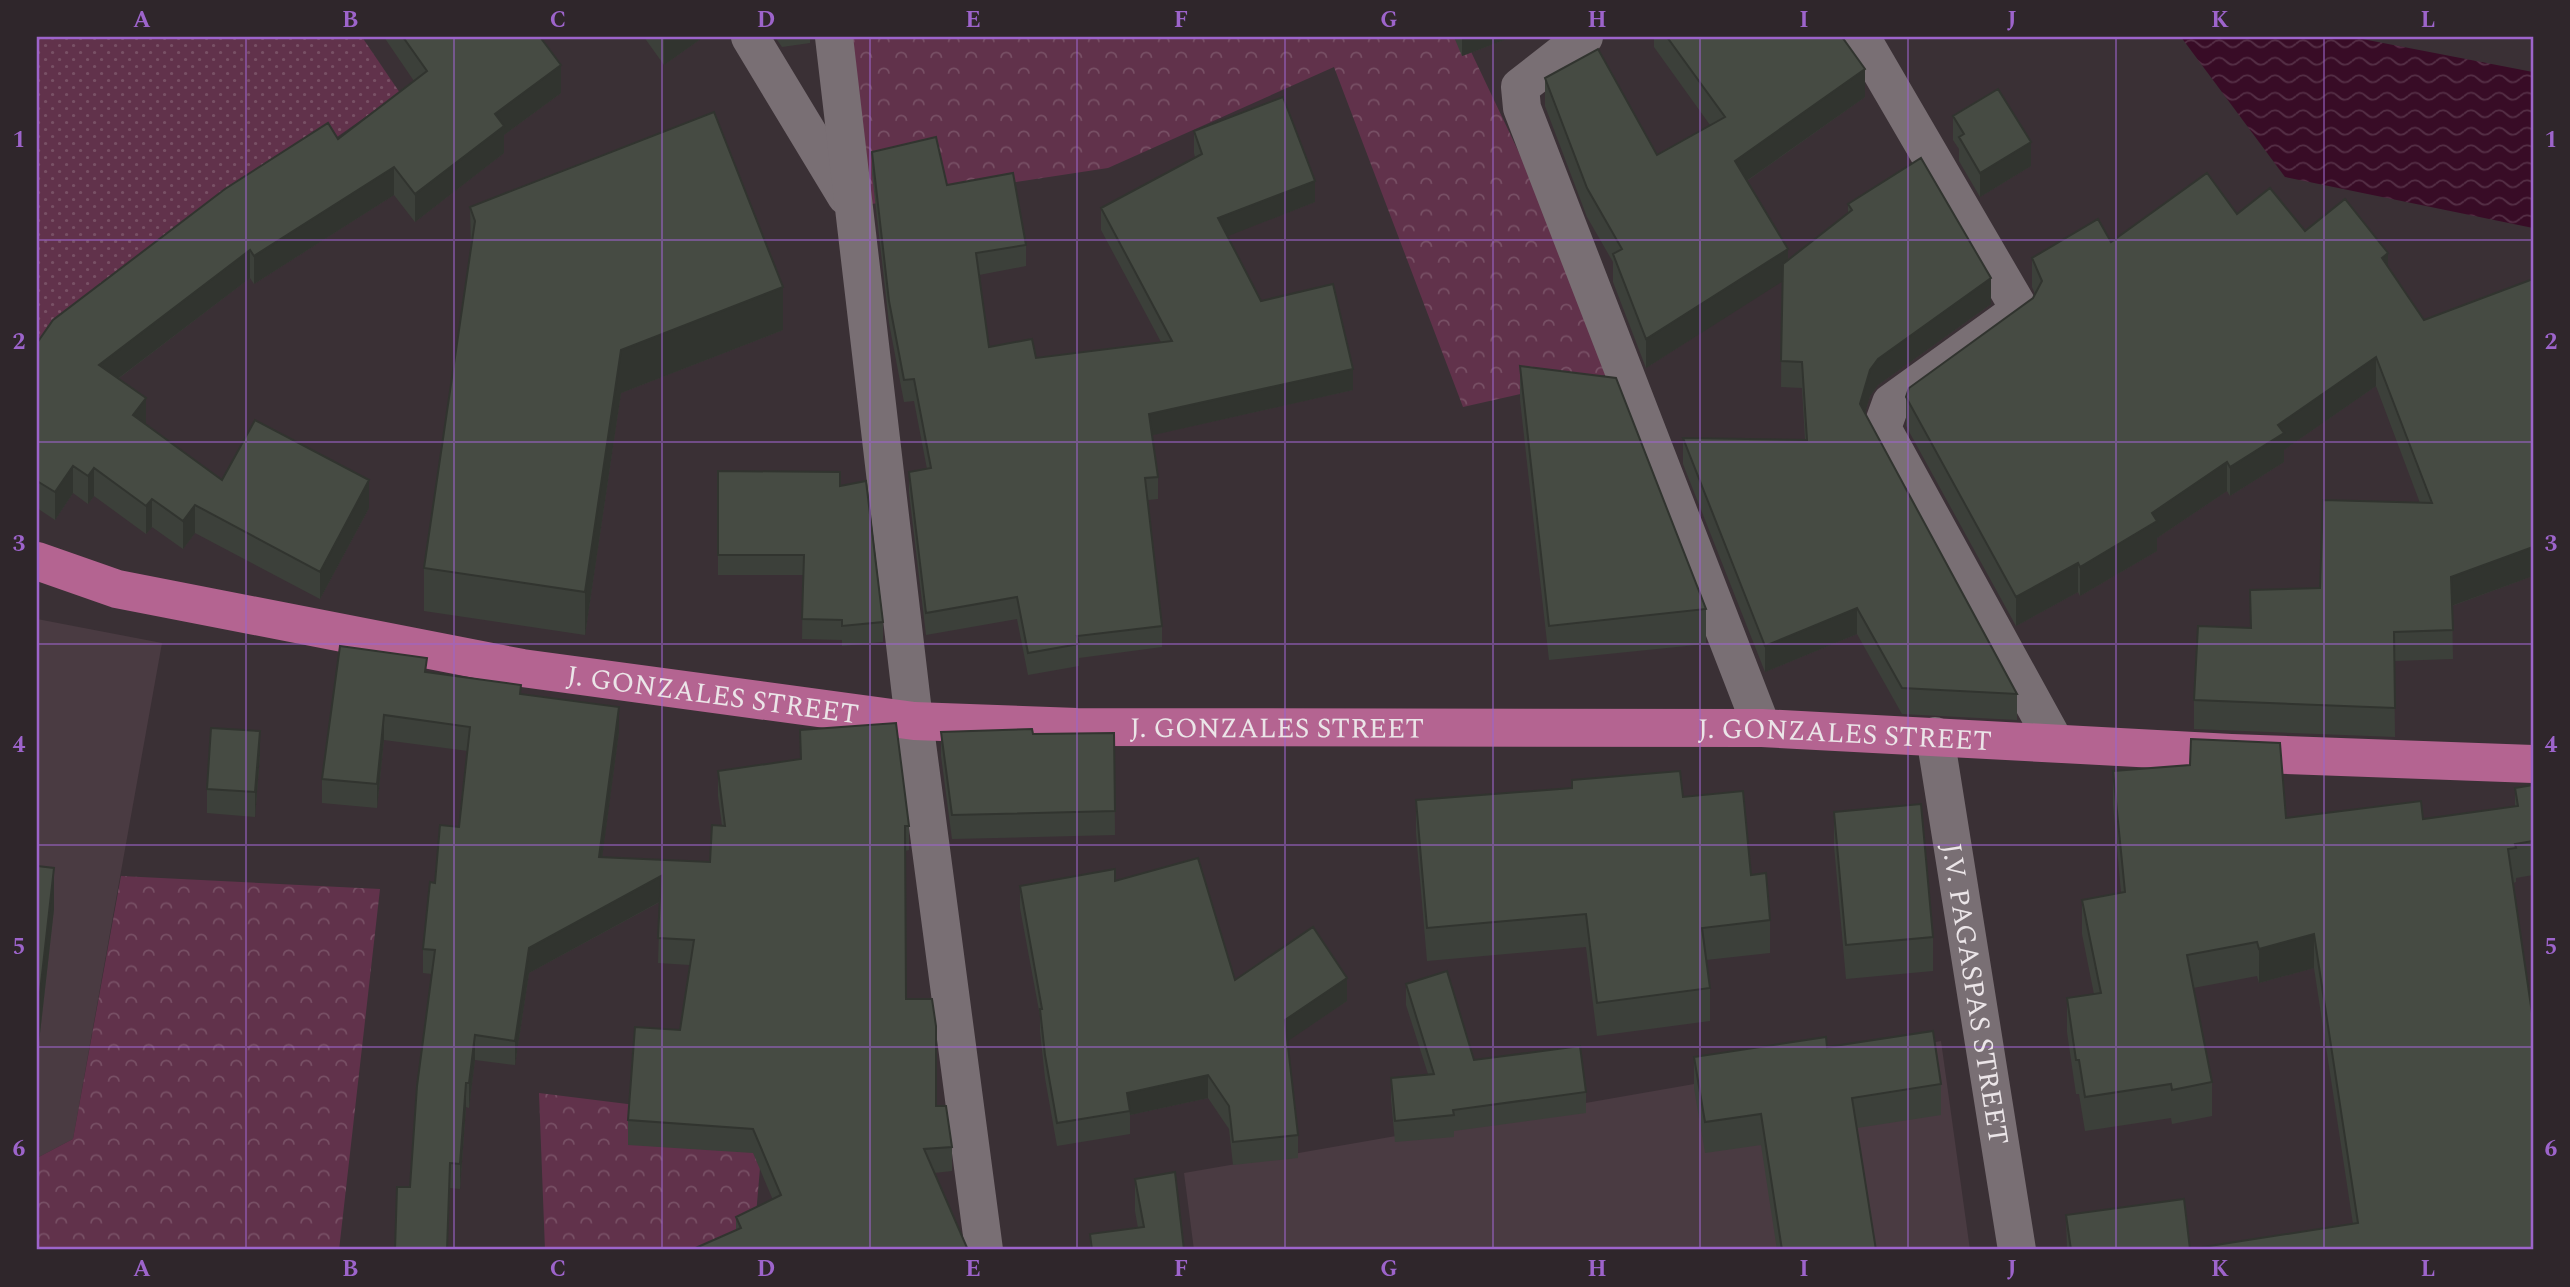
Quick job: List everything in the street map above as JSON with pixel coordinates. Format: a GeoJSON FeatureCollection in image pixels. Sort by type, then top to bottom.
{"type":"FeatureCollection","features":[{"type":"Feature","properties":{"kind":"main road","name":"J. GONZALES STREET"},"geometry":{"type":"LineString","coordinates":[[37,561],[117,589],[522,667],[914,721],[1077,727],[1762,727],[2054,741],[2231,753],[2533,764]]}},
{"type":"Feature","properties":{"kind":"street"},"geometry":{"type":"LineString","coordinates":[[750,37],[852,207]]}},
{"type":"Feature","properties":{"kind":"street"},"geometry":{"type":"LineString","coordinates":[[834,37],[914,721],[984,1250]]}},
{"type":"Feature","properties":{"kind":"street"},"geometry":{"type":"LineString","coordinates":[[1584,37],[1520,87],[1522,108],[1762,727]]}},
{"type":"Feature","properties":{"kind":"street"},"geometry":{"type":"LineString","coordinates":[[1861,37],[2020,310],[1891,403],[1882,428],[2054,741]]}},
{"type":"Feature","properties":{"kind":"street","name":"J.V. PAGASPAS STREET"},"geometry":{"type":"LineString","coordinates":[[1935,736],[2017,1250]]}},
{"type":"Feature","properties":{"kind":"shaded area"},"geometry":{"type":"Polygon","coordinates":[[[37,619],[162,643],[73,1139],[37,1158],[37,619]]]}},
{"type":"Feature","properties":{"kind":"shaded area"},"geometry":{"type":"Polygon","coordinates":[[[1941,1041],[1970,1250],[1194,1250],[1184,1173],[1941,1041]]]}},
{"type":"Feature","properties":{"kind":"green space"},"geometry":{"type":"Polygon","coordinates":[[[37,37],[362,37],[400,93],[37,346],[37,37]]]}},
{"type":"Feature","properties":{"kind":"green space"},"geometry":{"type":"Polygon","coordinates":[[[834,37],[1464,37],[1623,371],[1463,407],[1334,67],[1108,168],[852,207],[834,37]]]}},
{"type":"Feature","properties":{"kind":"green space"},"geometry":{"type":"Polygon","coordinates":[[[121,876],[380,889],[339,1250],[37,1250],[37,1158],[73,1139],[121,876]]]}},
{"type":"Feature","properties":{"kind":"green space"},"geometry":{"type":"Polygon","coordinates":[[[539,1093],[764,1121],[753,1250],[545,1250],[539,1093]]]}},
{"type":"Feature","properties":{"kind":"water"},"geometry":{"type":"Polygon","coordinates":[[[2181,37],[2352,37],[2533,72],[2533,228],[2285,177],[2181,37]]]}},
{"type":"Feature","properties":{"kind":"building"},"geometry":{"type":"Polygon","coordinates":[[[403,37],[540,37],[561,65],[495,114],[504,126],[415,194],[394,167],[254,256],[250,250],[99,365],[146,398],[133,415],[222,480],[255,420],[369,480],[320,572],[195,505],[183,521],[152,499],[146,506],[94,468],[88,476],[73,466],[55,492],[37,481],[37,343],[53,320],[225,189],[328,123],[338,139],[427,71],[403,37]]]}},
{"type":"Feature","properties":{"kind":"building"},"geometry":{"type":"Polygon","coordinates":[[[1667,37],[1842,37],[1865,69],[1735,161],[1788,249],[1646,339],[1613,254],[1622,249],[1587,188],[1545,78],[1598,49],[1657,155],[1725,117],[1667,37]]]}},
{"type":"Feature","properties":{"kind":"building"},"geometry":{"type":"Polygon","coordinates":[[[1998,89],[2031,142],[1980,173],[1959,137],[1964,134],[1953,116],[1998,89]]]}},
{"type":"Feature","properties":{"kind":"building"},"geometry":{"type":"Polygon","coordinates":[[[1283,97],[1315,181],[1218,218],[1261,301],[1333,284],[1353,369],[1149,414],[1158,477],[1145,478],[1162,626],[1077,636],[1079,644],[1028,653],[1017,597],[926,613],[909,472],[931,468],[914,379],[904,380],[889,301],[872,152],[936,137],[947,185],[1013,173],[1026,245],[976,253],[989,347],[1032,339],[1036,358],[1172,341],[1101,208],[1202,154],[1194,131],[1283,97]]]}},
{"type":"Feature","properties":{"kind":"building"},"geometry":{"type":"Polygon","coordinates":[[[714,112],[783,287],[621,350],[585,592],[424,568],[475,221],[470,207],[714,112]]]}},
{"type":"Feature","properties":{"kind":"building"},"geometry":{"type":"Polygon","coordinates":[[[1921,158],[1991,278],[1878,359],[1870,370],[1860,404],[2017,694],[1902,688],[1857,608],[1765,646],[1683,438],[1807,440],[1802,362],[1781,361],[1783,264],[1852,210],[1848,204],[1921,158]]]}},
{"type":"Feature","properties":{"kind":"building"},"geometry":{"type":"Polygon","coordinates":[[[2207,173],[2237,214],[2270,188],[2305,231],[2345,199],[2388,253],[2382,258],[2424,320],[2533,279],[2533,547],[2451,577],[2453,630],[2394,632],[2395,708],[2194,700],[2198,626],[2251,628],[2250,590],[2320,588],[2323,500],[2432,503],[2376,357],[2278,425],[2284,433],[2230,467],[2227,462],[2152,513],[2157,521],[2080,567],[2078,563],[2016,597],[1906,397],[1909,388],[2033,298],[2042,281],[2032,258],[2098,219],[2111,242],[2207,173]]]}},
{"type":"Feature","properties":{"kind":"building"},"geometry":{"type":"Polygon","coordinates":[[[1520,366],[1616,378],[1706,609],[1549,626],[1520,366]]]}},
{"type":"Feature","properties":{"kind":"building"},"geometry":{"type":"Polygon","coordinates":[[[718,471],[840,472],[840,486],[866,481],[883,622],[842,626],[842,620],[802,619],[804,555],[718,555],[718,471]]]}},
{"type":"Feature","properties":{"kind":"building"},"geometry":{"type":"Polygon","coordinates":[[[340,646],[427,658],[425,672],[521,685],[520,694],[619,707],[599,857],[710,862],[712,825],[725,826],[718,771],[801,759],[800,730],[896,723],[909,826],[905,826],[906,999],[932,999],[936,1026],[936,1106],[946,1106],[952,1147],[924,1149],[968,1250],[691,1250],[741,1228],[736,1217],[781,1195],[753,1129],[628,1120],[635,1027],[680,1030],[694,940],[658,938],[661,876],[529,948],[515,1041],[475,1035],[469,1083],[466,1083],[460,1164],[450,1163],[447,1250],[395,1250],[397,1187],[410,1187],[417,1086],[435,950],[423,949],[430,882],[435,883],[440,825],[459,827],[470,727],[384,715],[377,784],[322,779],[340,646]]]}},
{"type":"Feature","properties":{"kind":"building"},"geometry":{"type":"Polygon","coordinates":[[[211,728],[260,731],[255,792],[207,789],[211,728]]]}},
{"type":"Feature","properties":{"kind":"building"},"geometry":{"type":"Polygon","coordinates":[[[1032,729],[1033,734],[1114,733],[1115,811],[952,815],[941,732],[1032,729]]]}},
{"type":"Feature","properties":{"kind":"building"},"geometry":{"type":"Polygon","coordinates":[[[2191,739],[2280,743],[2286,818],[2421,801],[2423,819],[2518,806],[2515,788],[2533,785],[2533,841],[2515,844],[2516,848],[2508,849],[2533,1020],[2533,1250],[2071,1250],[2066,1215],[2184,1199],[2190,1249],[2358,1223],[2314,934],[2259,949],[2257,942],[2187,955],[2212,1082],[2172,1090],[2171,1084],[2085,1097],[2079,1060],[2076,1060],[2067,998],[2101,993],[2082,900],[2125,892],[2113,771],[2190,765],[2191,739]]]}},
{"type":"Feature","properties":{"kind":"building"},"geometry":{"type":"Polygon","coordinates":[[[1680,771],[1683,797],[1743,791],[1751,875],[1766,873],[1770,920],[1702,928],[1710,988],[1597,1003],[1586,914],[1427,928],[1416,800],[1572,788],[1572,780],[1680,771]]]}},
{"type":"Feature","properties":{"kind":"building"},"geometry":{"type":"Polygon","coordinates":[[[1921,804],[1933,937],[1846,945],[1834,812],[1921,804]]]}},
{"type":"Feature","properties":{"kind":"building"},"geometry":{"type":"Polygon","coordinates":[[[1198,858],[1235,980],[1313,927],[1347,978],[1285,1020],[1298,1135],[1233,1142],[1229,1106],[1208,1075],[1127,1093],[1130,1111],[1057,1123],[1045,1055],[1042,1009],[1020,886],[1115,869],[1115,881],[1198,858]]]}},
{"type":"Feature","properties":{"kind":"building"},"geometry":{"type":"Polygon","coordinates":[[[37,866],[54,868],[39,1001],[37,1000],[37,866]]]}},
{"type":"Feature","properties":{"kind":"building"},"geometry":{"type":"Polygon","coordinates":[[[1447,971],[1474,1060],[1580,1046],[1586,1092],[1453,1110],[1454,1115],[1395,1121],[1391,1078],[1434,1074],[1406,984],[1447,971]]]}},
{"type":"Feature","properties":{"kind":"building"},"geometry":{"type":"Polygon","coordinates":[[[1933,1031],[1941,1084],[1852,1098],[1876,1250],[1782,1250],[1761,1114],[1705,1122],[1694,1057],[1826,1037],[1827,1047],[1933,1031]]]}},
{"type":"Feature","properties":{"kind":"building"},"geometry":{"type":"Polygon","coordinates":[[[1175,1172],[1184,1250],[1092,1250],[1090,1234],[1144,1227],[1135,1179],[1175,1172]]]}}]}
